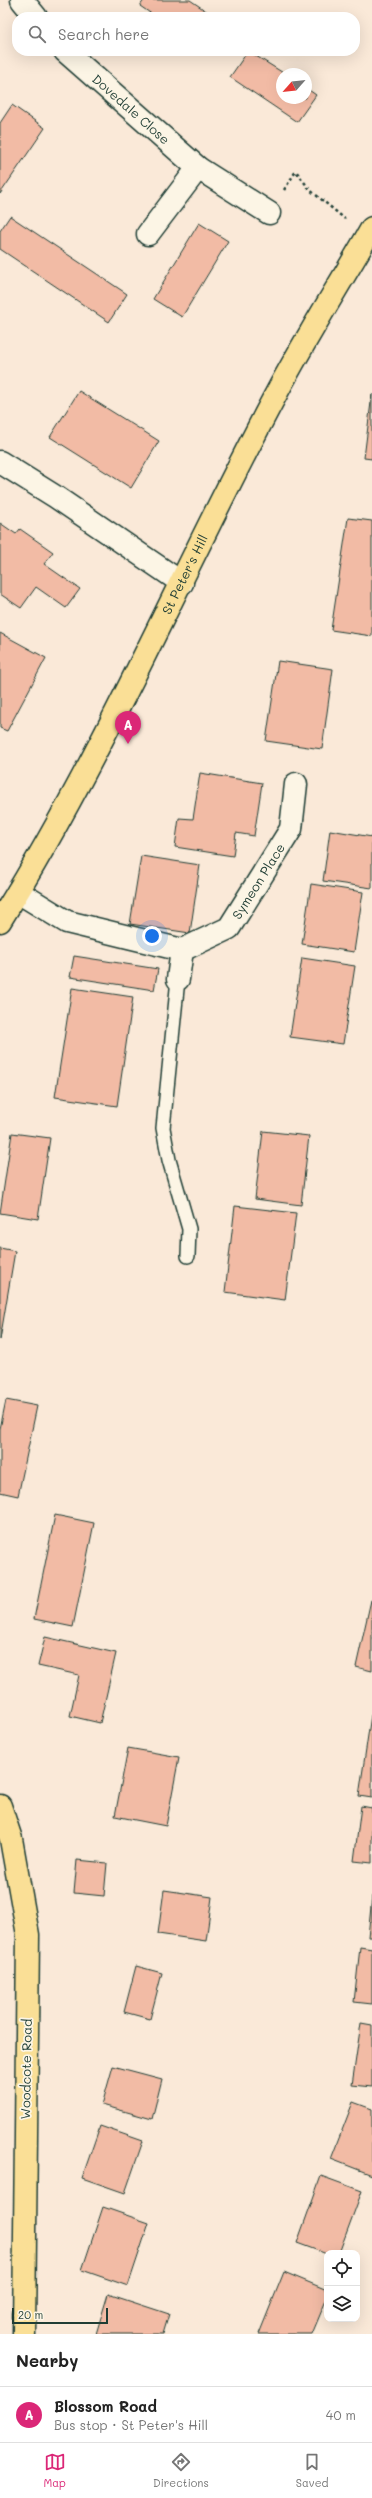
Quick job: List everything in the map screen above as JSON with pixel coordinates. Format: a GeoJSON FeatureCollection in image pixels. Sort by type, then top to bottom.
{"type":"FeatureCollection","features":[{"type":"Feature","properties":{"kind":"main road","name":"St Peter's Hill"},"geometry":{"type":"LineString","coordinates":[[0,921],[65,808],[182,583],[276,395],[369,233]]}},
{"type":"Feature","properties":{"kind":"main road","name":"Woodcote Road"},"geometry":{"type":"LineString","coordinates":[[0,1806],[11,1839],[28,1935],[24,2334]]}},
{"type":"Feature","properties":{"kind":"street"},"geometry":{"type":"LineString","coordinates":[[22,0],[32,12]]}},
{"type":"Feature","properties":{"kind":"street","name":"Dovedale Close"},"geometry":{"type":"LineString","coordinates":[[71,56],[198,168],[269,213]]}},
{"type":"Feature","properties":{"kind":"street"},"geometry":{"type":"LineString","coordinates":[[148,234],[198,168]]}},
{"type":"Feature","properties":{"kind":"street"},"geometry":{"type":"LineString","coordinates":[[0,462],[56,497],[182,583]]}},
{"type":"Feature","properties":{"kind":"street","name":"Symeon Place"},"geometry":{"type":"LineString","coordinates":[[182,950],[228,928],[291,829],[296,784]]}},
{"type":"Feature","properties":{"kind":"street"},"geometry":{"type":"LineString","coordinates":[[18,892],[68,922],[182,950],[178,979]]}},
{"type":"Feature","properties":{"kind":"lane"},"geometry":{"type":"LineString","coordinates":[[178,979],[163,1128],[168,1160],[189,1229],[188,1256]]}},
{"type":"Feature","properties":{"kind":"path"},"geometry":{"type":"LineString","coordinates":[[269,213],[296,172],[310,190],[369,233]]}},
{"type":"Feature","properties":{"kind":"building"},"geometry":{"type":"Polygon","coordinates":[[[144,0],[190,0],[208,12],[149,12],[140,6],[144,0]]]}},
{"type":"Feature","properties":{"kind":"building"},"geometry":{"type":"Polygon","coordinates":[[[245,56],[256,56],[276,68],[276,104],[310,104],[297,122],[230,77],[245,56]]]}},
{"type":"Feature","properties":{"kind":"building"},"geometry":{"type":"Polygon","coordinates":[[[312,92],[316,95],[312,101],[312,92]]]}},
{"type":"Feature","properties":{"kind":"building"},"geometry":{"type":"Polygon","coordinates":[[[12,105],[45,128],[0,194],[0,123],[12,105]]]}},
{"type":"Feature","properties":{"kind":"building"},"geometry":{"type":"Polygon","coordinates":[[[10,216],[127,294],[109,322],[0,249],[0,231],[10,216]]]}},
{"type":"Feature","properties":{"kind":"building"},"geometry":{"type":"Polygon","coordinates":[[[199,223],[228,241],[182,317],[153,299],[199,223]]]}},
{"type":"Feature","properties":{"kind":"building"},"geometry":{"type":"Polygon","coordinates":[[[79,391],[159,441],[131,488],[50,437],[79,391]]]}},
{"type":"Feature","properties":{"kind":"building"},"geometry":{"type":"Polygon","coordinates":[[[372,394],[372,459],[364,458],[372,394]]]}},
{"type":"Feature","properties":{"kind":"building"},"geometry":{"type":"Polygon","coordinates":[[[348,518],[372,521],[372,636],[331,630],[348,518]]]}},
{"type":"Feature","properties":{"kind":"building"},"geometry":{"type":"Polygon","coordinates":[[[0,523],[16,534],[20,529],[53,552],[44,564],[80,589],[66,608],[36,587],[21,608],[0,594],[0,523]]]}},
{"type":"Feature","properties":{"kind":"building"},"geometry":{"type":"Polygon","coordinates":[[[0,633],[46,658],[7,731],[0,728],[0,633]]]}},
{"type":"Feature","properties":{"kind":"building"},"geometry":{"type":"Polygon","coordinates":[[[278,661],[333,669],[322,749],[266,741],[278,661]]]}},
{"type":"Feature","properties":{"kind":"building"},"geometry":{"type":"Polygon","coordinates":[[[200,773],[262,783],[254,836],[236,833],[233,856],[175,847],[179,818],[193,819],[200,773]]]}},
{"type":"Feature","properties":{"kind":"building"},"geometry":{"type":"Polygon","coordinates":[[[330,830],[372,837],[372,888],[323,881],[330,830]]]}},
{"type":"Feature","properties":{"kind":"building"},"geometry":{"type":"Polygon","coordinates":[[[141,856],[200,865],[190,933],[130,924],[141,856]]]}},
{"type":"Feature","properties":{"kind":"building"},"geometry":{"type":"Polygon","coordinates":[[[311,884],[363,892],[354,952],[302,944],[311,884]]]}},
{"type":"Feature","properties":{"kind":"building"},"geometry":{"type":"Polygon","coordinates":[[[74,956],[158,969],[154,990],[70,977],[74,956]]]}},
{"type":"Feature","properties":{"kind":"building"},"geometry":{"type":"Polygon","coordinates":[[[302,958],[355,966],[343,1044],[290,1037],[302,958]]]}},
{"type":"Feature","properties":{"kind":"building"},"geometry":{"type":"Polygon","coordinates":[[[72,988],[133,997],[117,1106],[55,1097],[72,988]]]}},
{"type":"Feature","properties":{"kind":"building"},"geometry":{"type":"Polygon","coordinates":[[[263,1131],[309,1136],[301,1205],[255,1199],[263,1131]]]}},
{"type":"Feature","properties":{"kind":"building"},"geometry":{"type":"Polygon","coordinates":[[[12,1133],[50,1138],[38,1219],[0,1213],[12,1133]]]}},
{"type":"Feature","properties":{"kind":"building"},"geometry":{"type":"Polygon","coordinates":[[[235,1206],[296,1213],[285,1300],[225,1292],[235,1206]]]}},
{"type":"Feature","properties":{"kind":"building"},"geometry":{"type":"Polygon","coordinates":[[[0,1248],[15,1251],[0,1340],[0,1248]]]}},
{"type":"Feature","properties":{"kind":"building"},"geometry":{"type":"Polygon","coordinates":[[[6,1400],[37,1406],[18,1496],[0,1492],[0,1429],[6,1400]]]}},
{"type":"Feature","properties":{"kind":"building"},"geometry":{"type":"Polygon","coordinates":[[[55,1515],[94,1523],[73,1627],[34,1619],[55,1515]]]}},
{"type":"Feature","properties":{"kind":"building"},"geometry":{"type":"Polygon","coordinates":[[[372,1600],[372,1671],[356,1667],[372,1600]]]}},
{"type":"Feature","properties":{"kind":"building"},"geometry":{"type":"Polygon","coordinates":[[[45,1637],[116,1653],[100,1723],[70,1716],[79,1675],[38,1666],[45,1637]]]}},
{"type":"Feature","properties":{"kind":"building"},"geometry":{"type":"Polygon","coordinates":[[[372,1715],[372,1798],[359,1796],[372,1715]]]}},
{"type":"Feature","properties":{"kind":"building"},"geometry":{"type":"Polygon","coordinates":[[[128,1748],[179,1757],[166,1826],[115,1816],[128,1748]]]}},
{"type":"Feature","properties":{"kind":"building"},"geometry":{"type":"Polygon","coordinates":[[[361,1806],[372,1808],[372,1863],[354,1861],[361,1806]]]}},
{"type":"Feature","properties":{"kind":"building"},"geometry":{"type":"Polygon","coordinates":[[[77,1860],[107,1863],[104,1896],[74,1893],[77,1860]]]}},
{"type":"Feature","properties":{"kind":"building"},"geometry":{"type":"Polygon","coordinates":[[[164,1890],[212,1897],[206,1941],[158,1934],[164,1890]]]}},
{"type":"Feature","properties":{"kind":"building"},"geometry":{"type":"Polygon","coordinates":[[[372,1896],[372,1937],[368,1937],[372,1896]]]}},
{"type":"Feature","properties":{"kind":"building"},"geometry":{"type":"Polygon","coordinates":[[[360,1947],[372,1949],[372,2004],[354,2002],[360,1947]]]}},
{"type":"Feature","properties":{"kind":"building"},"geometry":{"type":"Polygon","coordinates":[[[136,1966],[162,1973],[150,2019],[124,2012],[136,1966]]]}},
{"type":"Feature","properties":{"kind":"building"},"geometry":{"type":"Polygon","coordinates":[[[361,2023],[372,2025],[372,2087],[352,2085],[361,2023]]]}},
{"type":"Feature","properties":{"kind":"building"},"geometry":{"type":"Polygon","coordinates":[[[113,2066],[162,2079],[152,2119],[102,2105],[113,2066]]]}},
{"type":"Feature","properties":{"kind":"building"},"geometry":{"type":"Polygon","coordinates":[[[353,2102],[372,2109],[372,2175],[331,2159],[353,2102]]]}},
{"type":"Feature","properties":{"kind":"building"},"geometry":{"type":"Polygon","coordinates":[[[100,2126],[143,2141],[125,2193],[82,2178],[100,2126]]]}},
{"type":"Feature","properties":{"kind":"building"},"geometry":{"type":"Polygon","coordinates":[[[321,2176],[362,2191],[340,2250],[324,2250],[324,2253],[297,2243],[321,2176]]]}},
{"type":"Feature","properties":{"kind":"building"},"geometry":{"type":"Polygon","coordinates":[[[103,2207],[149,2223],[128,2286],[82,2270],[103,2207]]]}},
{"type":"Feature","properties":{"kind":"building"},"geometry":{"type":"Polygon","coordinates":[[[284,2272],[324,2289],[324,2305],[312,2334],[259,2334],[284,2272]]]}},
{"type":"Feature","properties":{"kind":"building"},"geometry":{"type":"Polygon","coordinates":[[[108,2294],[169,2314],[163,2334],[96,2334],[108,2294]]]}},
{"type":"Feature","properties":{"kind":"place","name":"Blossom Road"},"geometry":{"type":"Point","coordinates":[128,744]}}]}
